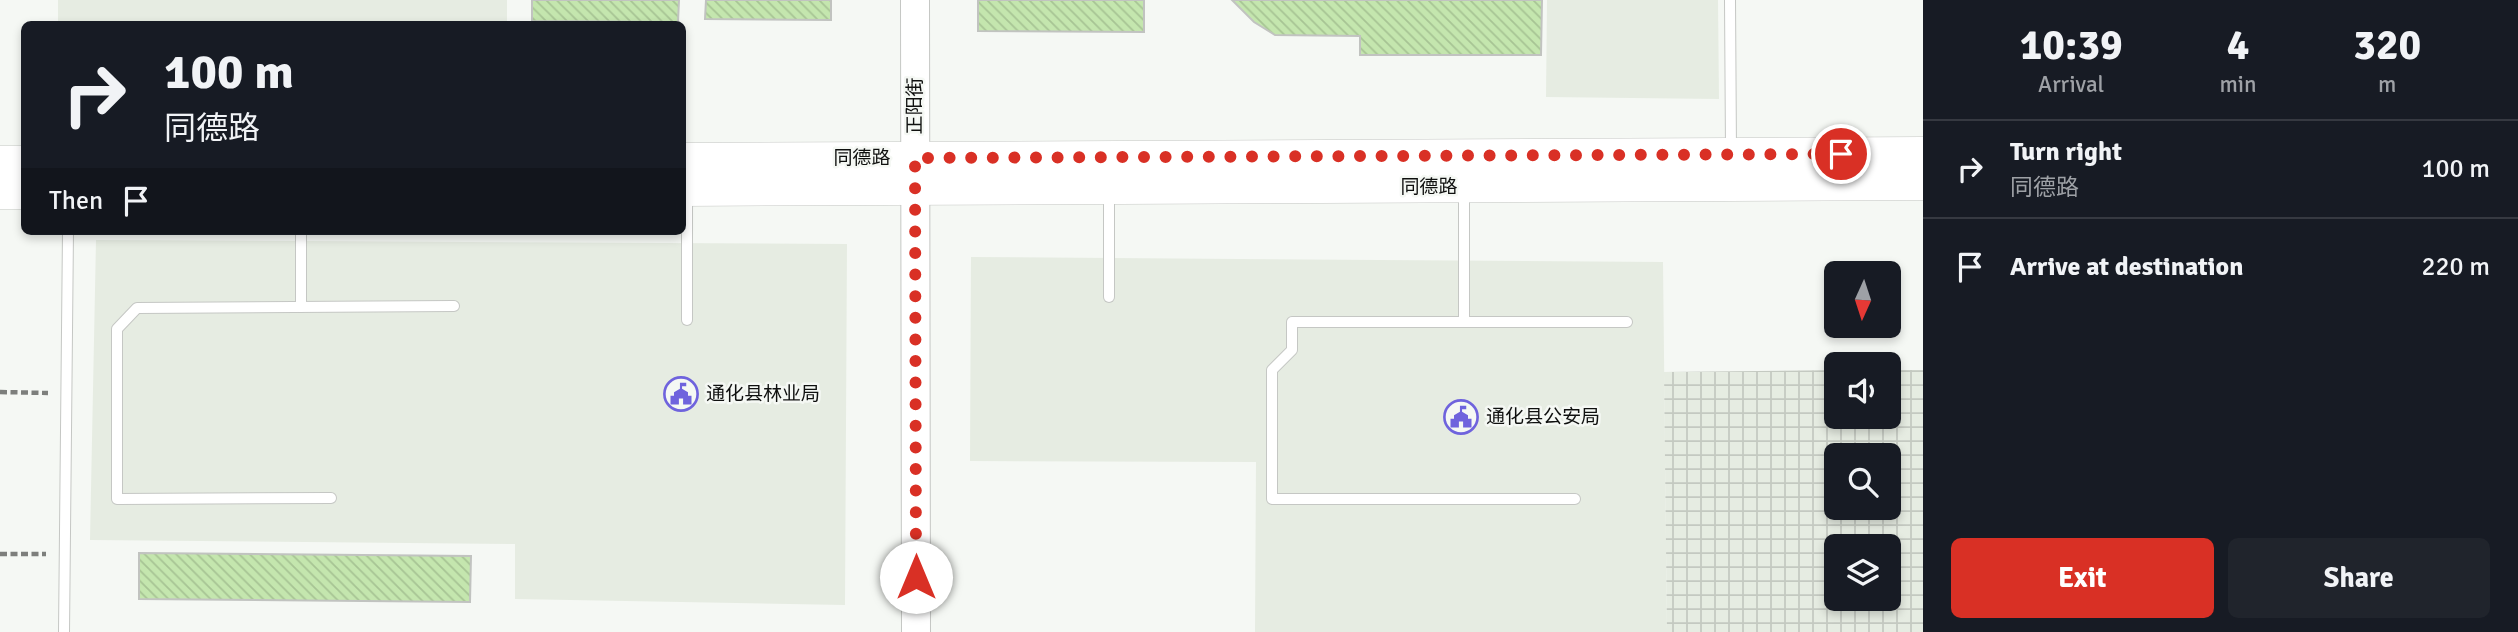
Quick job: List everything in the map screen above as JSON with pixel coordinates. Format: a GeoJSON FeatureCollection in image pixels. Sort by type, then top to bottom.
{"type":"FeatureCollection","features":[{"type":"Feature","properties":{"kind":"main road","name":"同德路"},"geometry":{"type":"LineString","coordinates":[[686,180],[1731,154],[1923,153]]}},
{"type":"Feature","properties":{"kind":"main road"},"geometry":{"type":"LineString","coordinates":[[0,162],[21,162]]}},
{"type":"Feature","properties":{"kind":"main road","name":"同德路"},"geometry":{"type":"LineString","coordinates":[[915,174],[1109,188],[1923,184]]}},
{"type":"Feature","properties":{"kind":"main road"},"geometry":{"type":"LineString","coordinates":[[0,193],[21,193]]}},
{"type":"Feature","properties":{"kind":"street","name":"正阳街"},"geometry":{"type":"LineString","coordinates":[[915,0],[916,632]]}},
{"type":"Feature","properties":{"kind":"lane"},"geometry":{"type":"LineString","coordinates":[[1730,0],[1731,154]]}},
{"type":"Feature","properties":{"kind":"lane"},"geometry":{"type":"LineString","coordinates":[[1464,187],[1464,322]]}},
{"type":"Feature","properties":{"kind":"lane"},"geometry":{"type":"LineString","coordinates":[[1109,188],[1110,298]]}},
{"type":"Feature","properties":{"kind":"lane"},"geometry":{"type":"LineString","coordinates":[[64,632],[68,235]]}},
{"type":"Feature","properties":{"kind":"lane"},"geometry":{"type":"LineString","coordinates":[[300,235],[301,307]]}},
{"type":"Feature","properties":{"kind":"lane"},"geometry":{"type":"LineString","coordinates":[[685,235],[687,320]]}},
{"type":"Feature","properties":{"kind":"lane"},"geometry":{"type":"LineString","coordinates":[[331,498],[117,499],[117,329],[138,308],[454,306]]}},
{"type":"Feature","properties":{"kind":"lane"},"geometry":{"type":"LineString","coordinates":[[1575,499],[1272,499],[1272,370],[1292,350],[1292,322],[1627,322]]}},
{"type":"Feature","properties":{"kind":"path"},"geometry":{"type":"LineString","coordinates":[[0,392],[66,393]]}},
{"type":"Feature","properties":{"kind":"path"},"geometry":{"type":"LineString","coordinates":[[0,554],[65,554]]}},
{"type":"Feature","properties":{"kind":"shaded area"},"geometry":{"type":"Polygon","coordinates":[[[58,0],[507,0],[507,21],[58,21],[58,0]]]}},
{"type":"Feature","properties":{"kind":"shaded area"},"geometry":{"type":"Polygon","coordinates":[[[1547,0],[1718,0],[1719,99],[1546,97],[1547,0]]]}},
{"type":"Feature","properties":{"kind":"shaded area"},"geometry":{"type":"Polygon","coordinates":[[[96,240],[847,244],[845,605],[515,599],[515,544],[90,540],[96,240]]]}},
{"type":"Feature","properties":{"kind":"shaded area","name":"通化县公安局"},"geometry":{"type":"Polygon","coordinates":[[[971,257],[1663,262],[1667,632],[1255,632],[1256,462],[970,461],[971,257]]]}},
{"type":"Feature","properties":{"kind":"shaded area"},"geometry":{"type":"Polygon","coordinates":[[[1824,370],[1824,429],[1901,429],[1901,370],[1923,370],[1923,632],[1667,632],[1664,372],[1824,370]]]}},
{"type":"Feature","properties":{"kind":"building"},"geometry":{"type":"Polygon","coordinates":[[[532,0],[679,0],[678,21],[532,21],[532,0]]]}},
{"type":"Feature","properties":{"kind":"building"},"geometry":{"type":"Polygon","coordinates":[[[706,0],[831,0],[831,20],[705,19],[706,0]]]}},
{"type":"Feature","properties":{"kind":"building"},"geometry":{"type":"Polygon","coordinates":[[[978,0],[1144,0],[1144,32],[978,31],[978,0]]]}},
{"type":"Feature","properties":{"kind":"building"},"geometry":{"type":"Polygon","coordinates":[[[1232,0],[1542,0],[1541,55],[1360,55],[1360,36],[1275,35],[1254,22],[1232,0]]]}},
{"type":"Feature","properties":{"kind":"building"},"geometry":{"type":"Polygon","coordinates":[[[139,553],[471,556],[470,602],[139,599],[139,553]]]}},
{"type":"Feature","properties":{"kind":"place","name":"通化县林业局"},"geometry":{"type":"Point","coordinates":[681,394]}},
{"type":"Feature","properties":{"kind":"place","name":"通化县公安局"},"geometry":{"type":"Point","coordinates":[1461,417]}},
{"type":"Feature","properties":{"kind":"route"},"geometry":{"type":"LineString","coordinates":[[916,577],[915,158],[1841,154]]}}]}
